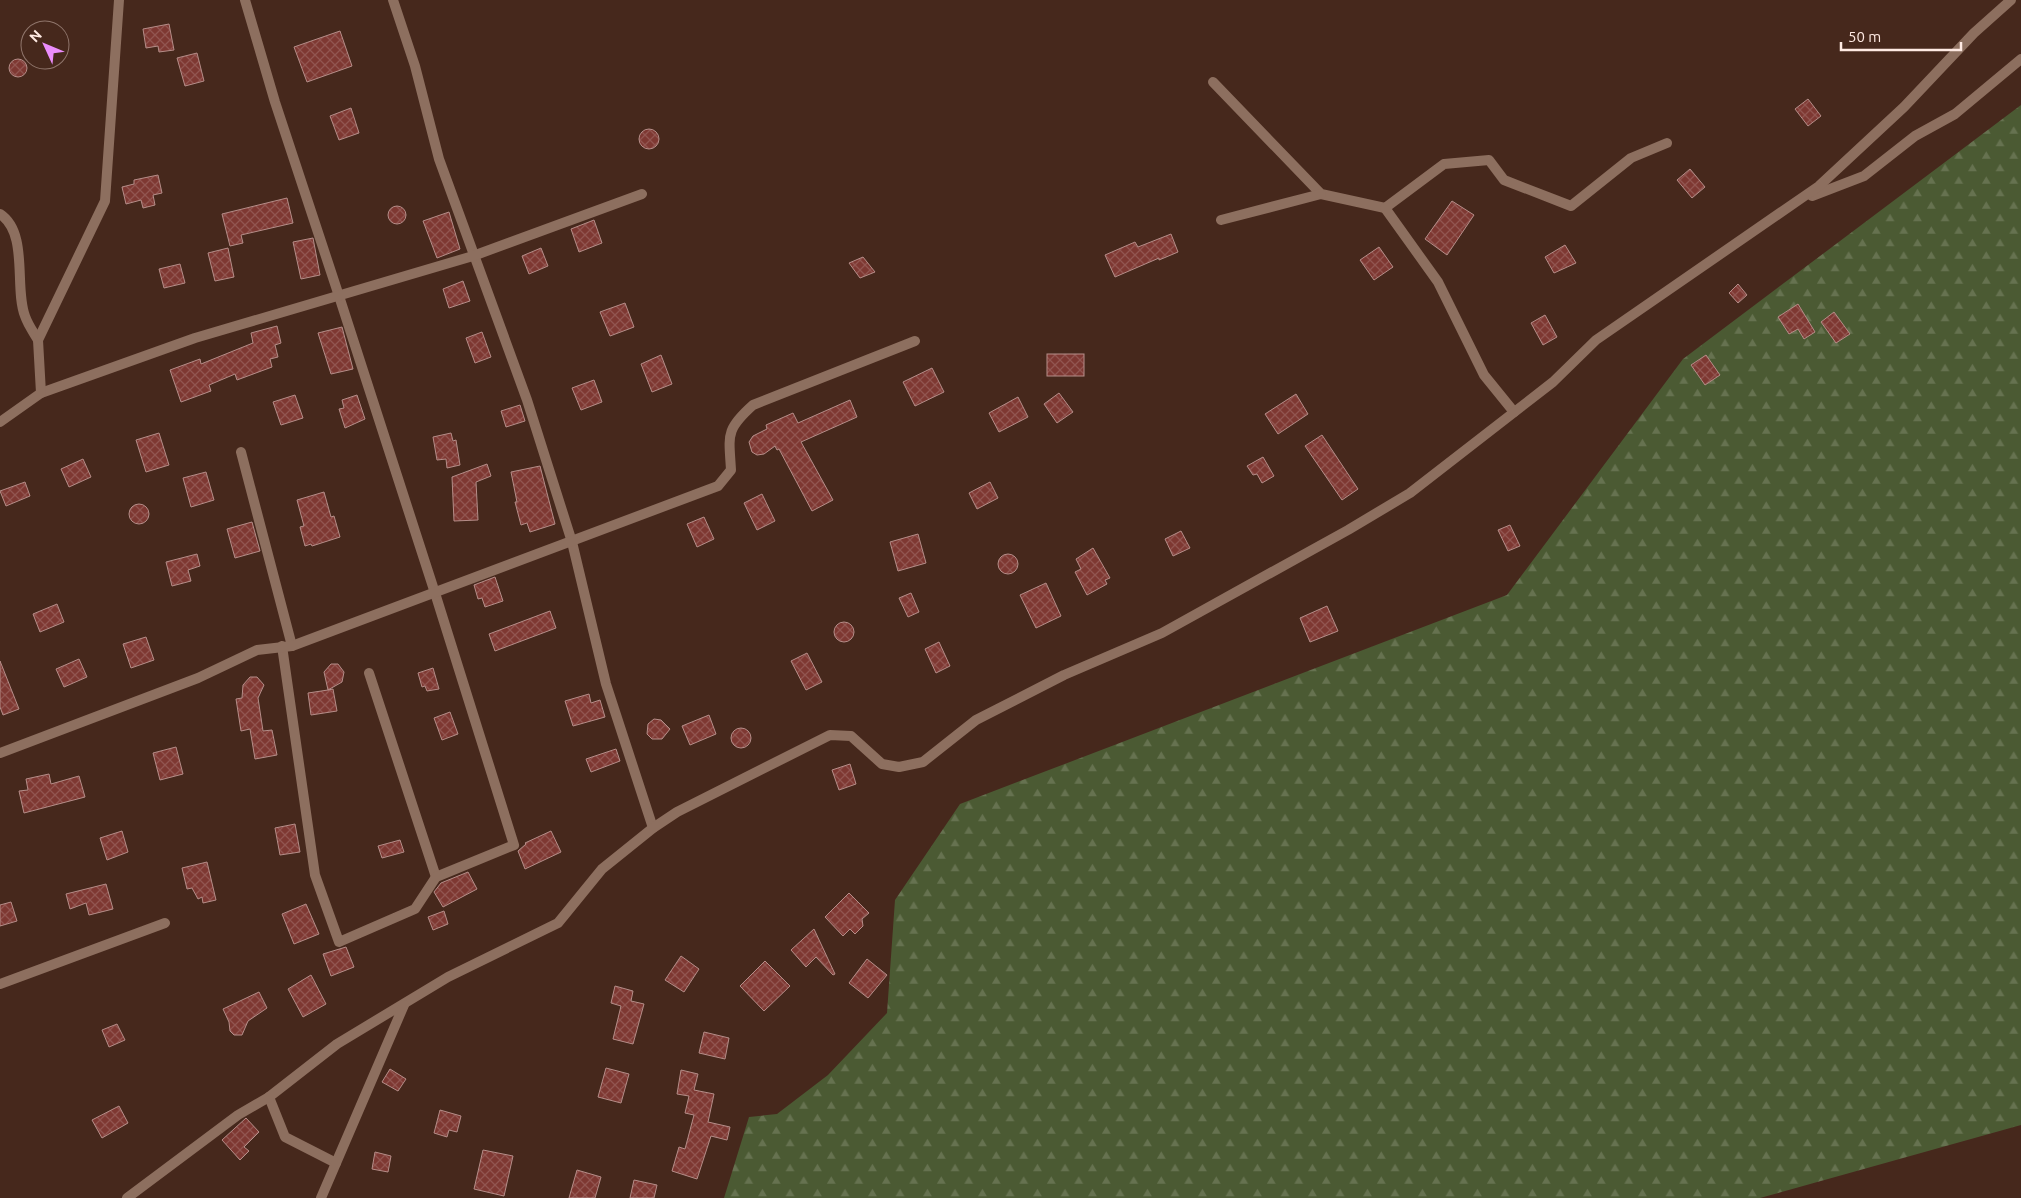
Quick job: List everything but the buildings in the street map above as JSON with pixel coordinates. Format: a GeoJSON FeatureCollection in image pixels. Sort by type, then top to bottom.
{"type":"FeatureCollection","features":[{"type":"Feature","properties":{"kind":"street"},"geometry":{"type":"LineString","coordinates":[[38,340],[105,201],[119,0]]}},
{"type":"Feature","properties":{"kind":"street"},"geometry":{"type":"LineString","coordinates":[[241,452],[287,646],[315,875],[339,942],[415,909],[436,877],[514,845],[435,593],[275,102],[245,0]]}},
{"type":"Feature","properties":{"kind":"street"},"geometry":{"type":"LineString","coordinates":[[392,0],[415,66],[439,159],[527,400],[572,542],[606,684],[653,828]]}},
{"type":"Feature","properties":{"kind":"street"},"geometry":{"type":"LineString","coordinates":[[127,1198],[238,1115],[269,1097],[337,1044],[448,977],[558,923],[602,869],[653,828],[677,812],[830,735],[851,736],[882,764],[899,767],[922,762],[976,720],[1064,675],[1162,634],[1348,530],[1410,493],[1553,382],[1596,340],[1819,186],[1897,114],[1974,33],[2011,0]]}},
{"type":"Feature","properties":{"kind":"street"},"geometry":{"type":"LineString","coordinates":[[1794,203],[1864,176],[1914,136],[1955,114],[2021,59]]}},
{"type":"Feature","properties":{"kind":"street"},"geometry":{"type":"LineString","coordinates":[[1213,82],[1321,194]]}},
{"type":"Feature","properties":{"kind":"street"},"geometry":{"type":"LineString","coordinates":[[1385,208],[1444,164],[1489,160],[1504,180],[1570,206],[1596,188],[1631,158],[1667,142]]}},
{"type":"Feature","properties":{"kind":"street"},"geometry":{"type":"LineString","coordinates":[[0,422],[41,393],[195,338],[473,256],[642,194]]}},
{"type":"Feature","properties":{"kind":"street"},"geometry":{"type":"LineString","coordinates":[[1221,220],[1321,194],[1385,208],[1438,282],[1484,375],[1514,412]]}},
{"type":"Feature","properties":{"kind":"street"},"geometry":{"type":"LineString","coordinates":[[0,214],[7,219],[16,237],[24,316],[38,340],[41,393]]}},
{"type":"Feature","properties":{"kind":"street"},"geometry":{"type":"LineString","coordinates":[[0,753],[198,678],[258,650],[287,646],[435,593],[718,486],[731,470],[729,434],[737,420],[753,405],[915,341]]}},
{"type":"Feature","properties":{"kind":"street"},"geometry":{"type":"LineString","coordinates":[[368,673],[436,877]]}},
{"type":"Feature","properties":{"kind":"street"},"geometry":{"type":"LineString","coordinates":[[0,984],[165,923]]}},
{"type":"Feature","properties":{"kind":"street"},"geometry":{"type":"LineString","coordinates":[[321,1198],[404,1005]]}},
{"type":"Feature","properties":{"kind":"street"},"geometry":{"type":"LineString","coordinates":[[269,1097],[284,1137],[336,1163]]}},
{"type":"Feature","properties":{"kind":"green space"},"geometry":{"type":"Polygon","coordinates":[[[2021,105],[2021,1125],[1760,1198],[724,1198],[749,1117],[777,1114],[828,1075],[887,1013],[895,900],[960,804],[1507,595],[1683,359],[2021,105]]]}}]}
